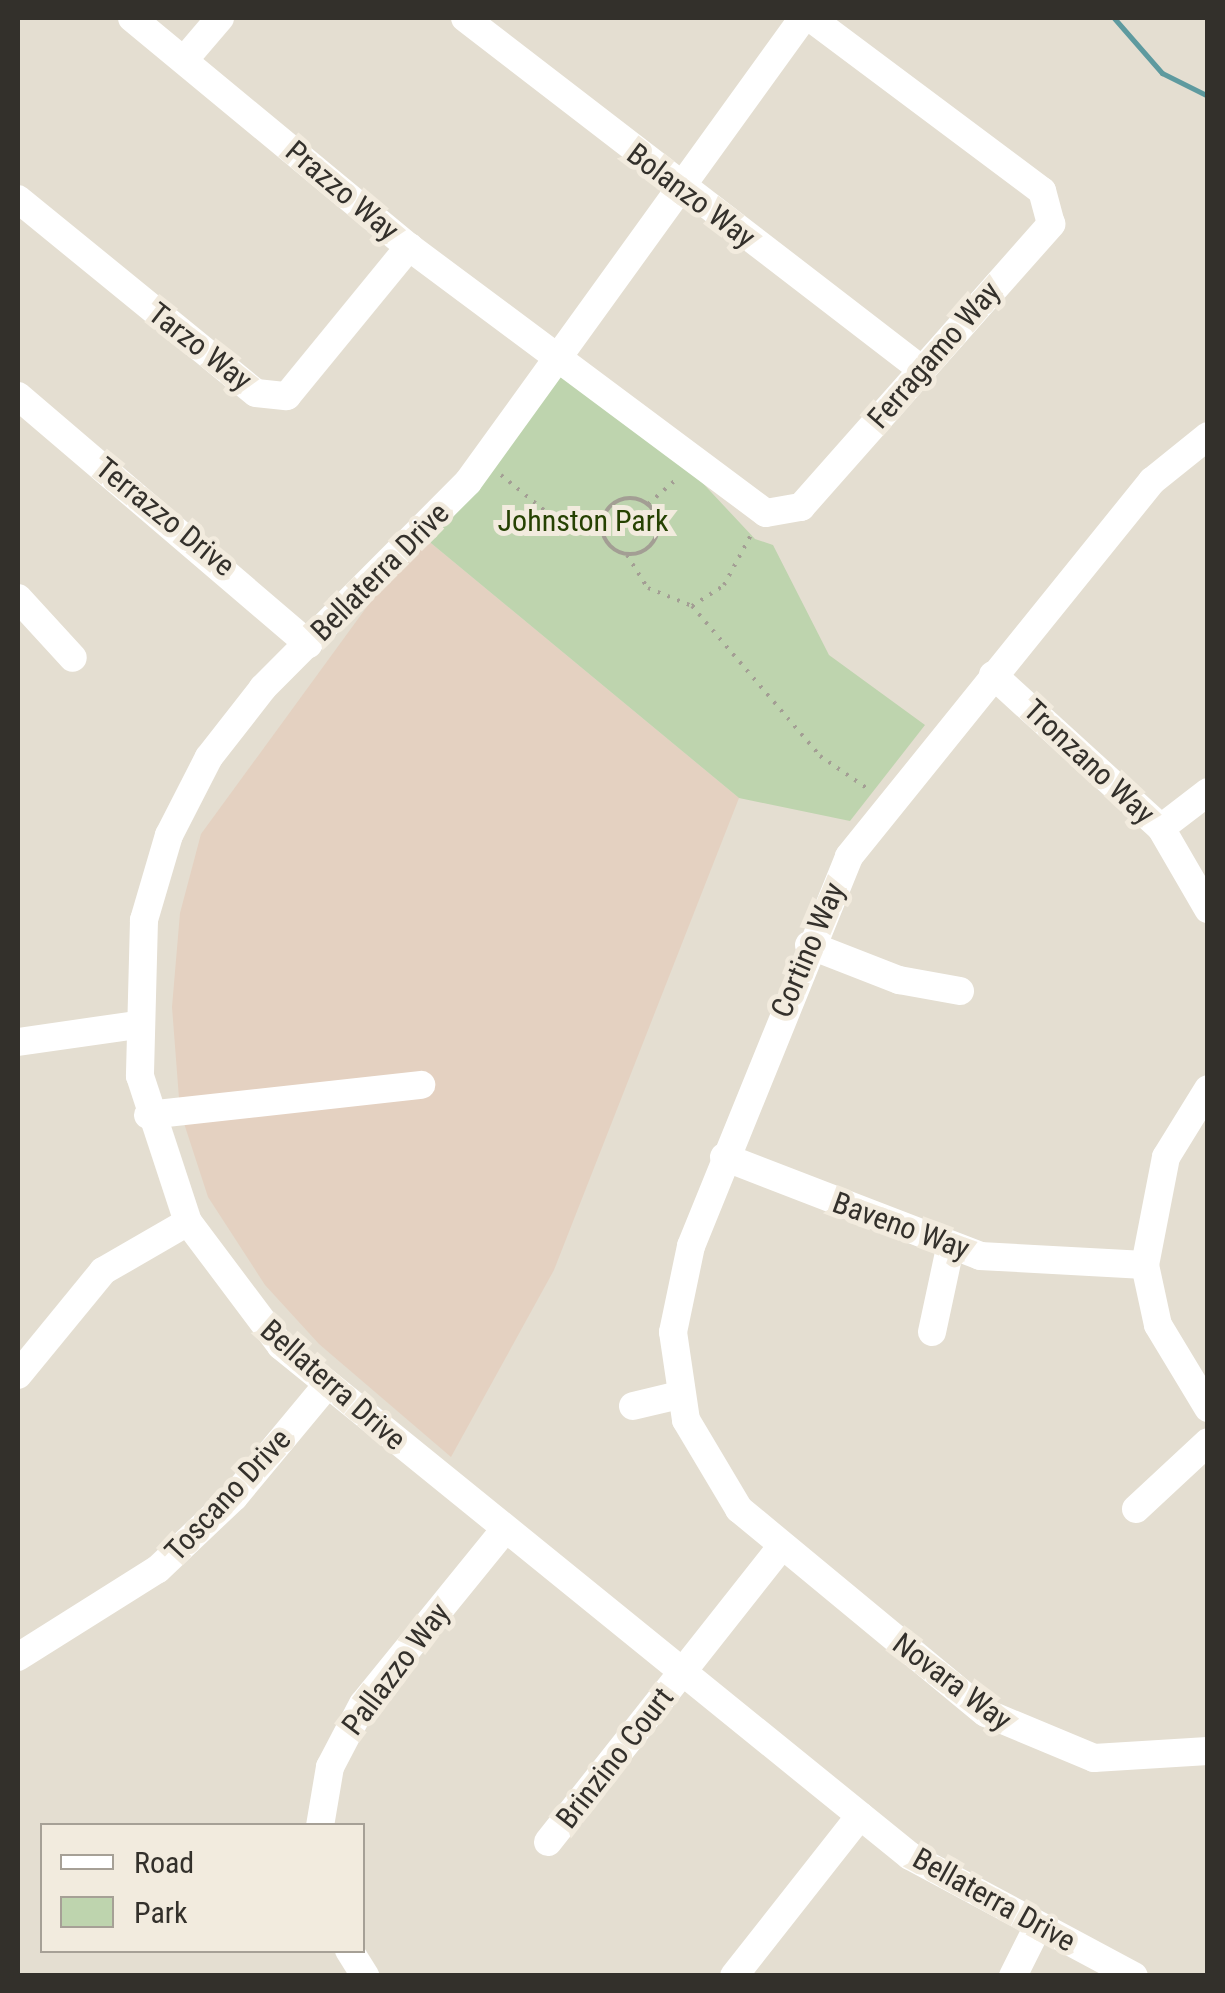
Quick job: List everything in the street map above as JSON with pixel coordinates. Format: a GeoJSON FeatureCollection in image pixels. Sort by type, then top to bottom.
{"type":"FeatureCollection","features":[{"type":"Feature","properties":{"kind":"street","name":"Prazzo Way"},"geometry":{"type":"LineString","coordinates":[[132,18],[409,247],[558,358]]}},
{"type":"Feature","properties":{"kind":"street"},"geometry":{"type":"LineString","coordinates":[[186,59],[220,18]]}},
{"type":"Feature","properties":{"kind":"street","name":"Bolanzo Way"},"geometry":{"type":"LineString","coordinates":[[465,18],[921,369]]}},
{"type":"Feature","properties":{"kind":"street","name":"Bellaterra Drive"},"geometry":{"type":"LineString","coordinates":[[803,18],[482,462],[219,743],[169,835],[144,920],[136,1024],[148,1115],[188,1222],[257,1321],[327,1384],[860,1816],[947,1880],[1134,1976]]}},
{"type":"Feature","properties":{"kind":"street","name":"Ferragamo Way"},"geometry":{"type":"LineString","coordinates":[[766,513],[801,507],[1051,224],[1042,191],[812,18]]}},
{"type":"Feature","properties":{"kind":"street","name":"Tarzo Way"},"geometry":{"type":"LineString","coordinates":[[18,201],[256,394],[287,396],[409,247]]}},
{"type":"Feature","properties":{"kind":"street"},"geometry":{"type":"LineString","coordinates":[[558,358],[766,513]]}},
{"type":"Feature","properties":{"kind":"street","name":"Terrazzo Drive"},"geometry":{"type":"LineString","coordinates":[[18,396],[308,644]]}},
{"type":"Feature","properties":{"kind":"street","name":"Cortino Way"},"geometry":{"type":"LineString","coordinates":[[781,1547],[715,1478],[679,1395],[680,1282],[724,1157],[808,945],[849,857],[888,801],[1152,481],[1208,436]]}},
{"type":"Feature","properties":{"kind":"street"},"geometry":{"type":"LineString","coordinates":[[18,598],[72,658]]}},
{"type":"Feature","properties":{"kind":"street","name":"Tronzano Way"},"geometry":{"type":"LineString","coordinates":[[993,674],[1161,828],[1208,908]]}},
{"type":"Feature","properties":{"kind":"street"},"geometry":{"type":"LineString","coordinates":[[1161,828],[1208,792]]}},
{"type":"Feature","properties":{"kind":"street"},"geometry":{"type":"LineString","coordinates":[[808,945],[898,980],[960,991]]}},
{"type":"Feature","properties":{"kind":"street"},"geometry":{"type":"LineString","coordinates":[[18,1042],[136,1024]]}},
{"type":"Feature","properties":{"kind":"street"},"geometry":{"type":"LineString","coordinates":[[148,1115],[422,1086]]}},
{"type":"Feature","properties":{"kind":"street"},"geometry":{"type":"LineString","coordinates":[[1208,1089],[1166,1156],[1145,1264],[1158,1325],[1208,1408]]}},
{"type":"Feature","properties":{"kind":"street","name":"Baveno Way"},"geometry":{"type":"LineString","coordinates":[[724,1157],[950,1248],[1026,1263],[1145,1264]]}},
{"type":"Feature","properties":{"kind":"street"},"geometry":{"type":"LineString","coordinates":[[18,1375],[103,1271],[188,1222]]}},
{"type":"Feature","properties":{"kind":"street"},"geometry":{"type":"LineString","coordinates":[[932,1332],[950,1248]]}},
{"type":"Feature","properties":{"kind":"street","name":"Toscano Drive"},"geometry":{"type":"LineString","coordinates":[[18,1657],[158,1569],[234,1498],[327,1384]]}},
{"type":"Feature","properties":{"kind":"street"},"geometry":{"type":"LineString","coordinates":[[633,1406],[679,1395]]}},
{"type":"Feature","properties":{"kind":"street"},"geometry":{"type":"LineString","coordinates":[[1136,1509],[1208,1442]]}},
{"type":"Feature","properties":{"kind":"street","name":"Pallazzo Way"},"geometry":{"type":"LineString","coordinates":[[321,1823],[330,1767],[363,1704],[504,1529]]}},
{"type":"Feature","properties":{"kind":"street","name":"Brinzino Court"},"geometry":{"type":"LineString","coordinates":[[548,1842],[781,1547]]}},
{"type":"Feature","properties":{"kind":"street","name":"Novara Way"},"geometry":{"type":"LineString","coordinates":[[781,1547],[986,1713],[1032,1739],[1120,1761],[1208,1751]]}},
{"type":"Feature","properties":{"kind":"street"},"geometry":{"type":"LineString","coordinates":[[734,1976],[860,1816]]}},
{"type":"Feature","properties":{"kind":"street"},"geometry":{"type":"LineString","coordinates":[[1013,1976],[1038,1926]]}},
{"type":"Feature","properties":{"kind":"street"},"geometry":{"type":"LineString","coordinates":[[350,1953],[365,1976]]}},
{"type":"Feature","properties":{"kind":"path"},"geometry":{"type":"LineString","coordinates":[[602,534],[612,504],[648,504],[694,459]]}},
{"type":"Feature","properties":{"kind":"path"},"geometry":{"type":"LineString","coordinates":[[482,462],[555,519],[602,534],[627,555],[648,588],[692,606],[820,756],[888,801]]}},
{"type":"Feature","properties":{"kind":"path"},"geometry":{"type":"LineString","coordinates":[[627,555],[657,533],[648,504]]}},
{"type":"Feature","properties":{"kind":"path"},"geometry":{"type":"LineString","coordinates":[[692,606],[724,585],[766,513]]}},
{"type":"Feature","properties":{"kind":"shaded area"},"geometry":{"type":"Polygon","coordinates":[[[420,534],[739,798],[554,1270],[451,1457],[319,1344],[265,1285],[208,1197],[180,1111],[172,1007],[180,913],[201,834],[420,534]]]}},
{"type":"Feature","properties":{"kind":"green space","name":"Johnston Park"},"geometry":{"type":"Polygon","coordinates":[[[558,357],[639,415],[755,539],[773,545],[829,655],[925,725],[850,821],[739,798],[420,534],[558,357]]]}},
{"type":"Feature","properties":{"kind":"waterway"},"geometry":{"type":"LineString","coordinates":[[1114,18],[1162,73],[1208,96]]}}]}
